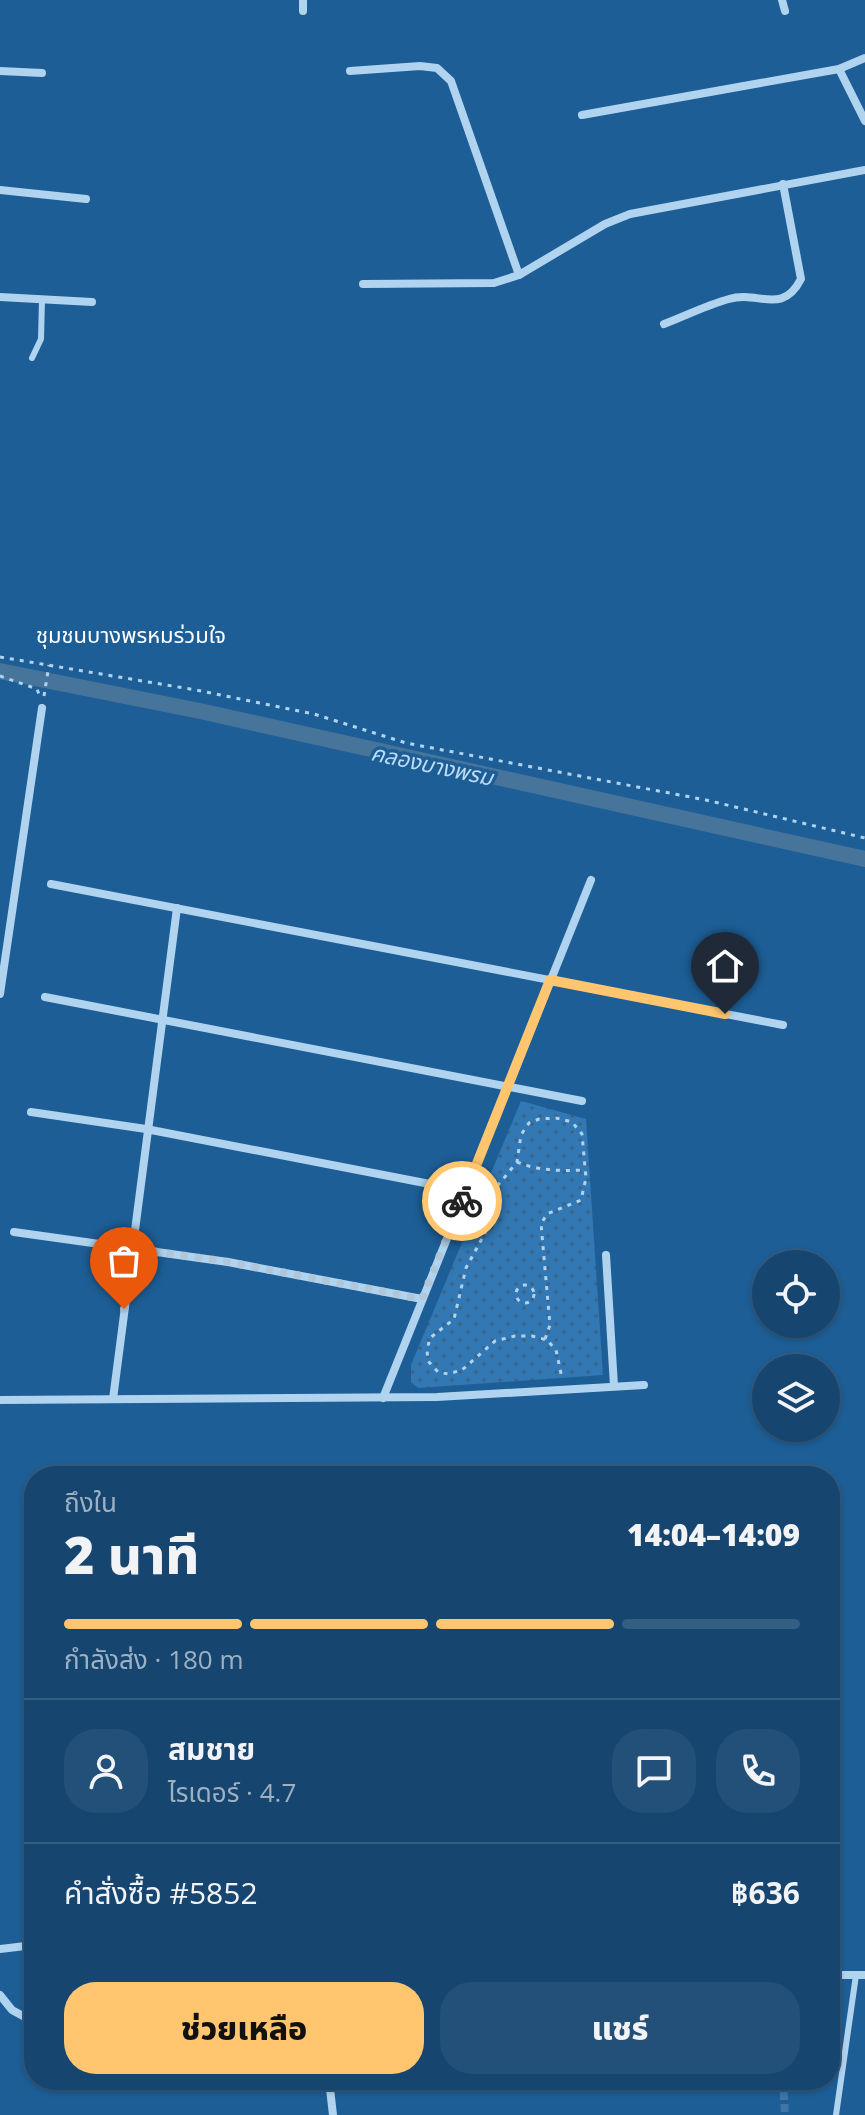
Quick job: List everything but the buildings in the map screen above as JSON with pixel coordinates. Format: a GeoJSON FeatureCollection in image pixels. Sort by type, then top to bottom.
{"type":"FeatureCollection","features":[{"type":"Feature","properties":{"kind":"street"},"geometry":{"type":"LineString","coordinates":[[303,0],[303,11]]}},
{"type":"Feature","properties":{"kind":"street"},"geometry":{"type":"LineString","coordinates":[[782,0],[785,11]]}},
{"type":"Feature","properties":{"kind":"street"},"geometry":{"type":"LineString","coordinates":[[582,115],[839,69],[865,58]]}},
{"type":"Feature","properties":{"kind":"street"},"geometry":{"type":"LineString","coordinates":[[350,71],[420,66],[437,68],[451,81],[519,275]]}},
{"type":"Feature","properties":{"kind":"street"},"geometry":{"type":"LineString","coordinates":[[839,69],[865,121]]}},
{"type":"Feature","properties":{"kind":"street"},"geometry":{"type":"LineString","coordinates":[[0,71],[42,73]]}},
{"type":"Feature","properties":{"kind":"street"},"geometry":{"type":"LineString","coordinates":[[363,284],[494,283],[519,275],[605,224],[630,214],[865,170]]}},
{"type":"Feature","properties":{"kind":"street"},"geometry":{"type":"LineString","coordinates":[[664,324],[733,297],[782,299],[794,293],[801,279],[783,184]]}},
{"type":"Feature","properties":{"kind":"street"},"geometry":{"type":"LineString","coordinates":[[0,190],[86,199]]}},
{"type":"Feature","properties":{"kind":"street"},"geometry":{"type":"LineString","coordinates":[[0,297],[92,302]]}},
{"type":"Feature","properties":{"kind":"street"},"geometry":{"type":"LineString","coordinates":[[0,994],[42,708]]}},
{"type":"Feature","properties":{"kind":"street"},"geometry":{"type":"LineString","coordinates":[[383,1398],[591,880]]}},
{"type":"Feature","properties":{"kind":"street"},"geometry":{"type":"LineString","coordinates":[[51,884],[783,1025]]}},
{"type":"Feature","properties":{"kind":"street"},"geometry":{"type":"LineString","coordinates":[[113,1399],[177,908]]}},
{"type":"Feature","properties":{"kind":"street"},"geometry":{"type":"LineString","coordinates":[[45,997],[582,1101]]}},
{"type":"Feature","properties":{"kind":"street"},"geometry":{"type":"LineString","coordinates":[[31,1112],[146,1129],[466,1191]]}},
{"type":"Feature","properties":{"kind":"street"},"geometry":{"type":"LineString","coordinates":[[14,1232],[228,1262],[422,1299]]}},
{"type":"Feature","properties":{"kind":"street"},"geometry":{"type":"LineString","coordinates":[[606,1255],[614,1386]]}},
{"type":"Feature","properties":{"kind":"street"},"geometry":{"type":"LineString","coordinates":[[0,1400],[383,1398],[644,1385]]}},
{"type":"Feature","properties":{"kind":"street"},"geometry":{"type":"LineString","coordinates":[[0,1949],[24,1946]]}},
{"type":"Feature","properties":{"kind":"street"},"geometry":{"type":"LineString","coordinates":[[0,1995],[12,2010],[24,2017]]}},
{"type":"Feature","properties":{"kind":"street"},"geometry":{"type":"LineString","coordinates":[[330,2090],[333,2115]]}},
{"type":"Feature","properties":{"kind":"lane"},"geometry":{"type":"LineString","coordinates":[[32,358],[41,339],[42,299]]}},
{"type":"Feature","properties":{"kind":"lane"},"geometry":{"type":"LineString","coordinates":[[836,2115],[860,1975]]}},
{"type":"Feature","properties":{"kind":"path"},"geometry":{"type":"LineString","coordinates":[[0,657],[196,690],[314,714],[406,743],[706,800],[865,838]]}},
{"type":"Feature","properties":{"kind":"path"},"geometry":{"type":"LineString","coordinates":[[45,691],[49,665]]}},
{"type":"Feature","properties":{"kind":"path"},"geometry":{"type":"LineString","coordinates":[[0,676],[37,689]]}},
{"type":"Feature","properties":{"kind":"path"},"geometry":{"type":"LineString","coordinates":[[545,1339],[550,1325],[541,1224],[547,1214],[581,1200],[585,1192],[582,1134],[572,1122],[556,1118],[529,1123],[521,1135],[517,1162],[494,1190],[485,1233],[466,1268],[454,1319],[430,1338],[427,1350],[428,1361],[438,1372],[448,1374],[462,1370],[495,1341],[515,1336],[545,1339],[556,1350],[563,1389]]}},
{"type":"Feature","properties":{"kind":"path"},"geometry":{"type":"LineString","coordinates":[[517,1162],[558,1171],[585,1170]]}},
{"type":"Feature","properties":{"kind":"path"},"geometry":{"type":"LineString","coordinates":[[466,1191],[493,1199]]}},
{"type":"Feature","properties":{"kind":"path"},"geometry":{"type":"LineString","coordinates":[[522,1285],[531,1287],[534,1295],[531,1301],[523,1303],[518,1300],[515,1295],[517,1289],[522,1285]]}},
{"type":"Feature","properties":{"kind":"shaded area"},"geometry":{"type":"Polygon","coordinates":[[[521,1101],[586,1119],[603,1375],[418,1388],[411,1382],[411,1365],[521,1101]]]}},
{"type":"Feature","properties":{"kind":"waterway","name":"คลองบางพรม"},"geometry":{"type":"LineString","coordinates":[[0,671],[200,711],[865,859]]}},
{"type":"Feature","properties":{"kind":"tunnel"},"geometry":{"type":"LineString","coordinates":[[784,2090],[785,2115]]}},
{"type":"Feature","properties":{"kind":"way so far"},"geometry":{"type":"LineString","coordinates":[[124,1309],[131,1248],[228,1262],[422,1299],[462,1201]]}},
{"type":"Feature","properties":{"kind":"district","name":"ชุมชนบางพรหมร่วมใจ"},"geometry":{"type":"Point","coordinates":[131,635]}},
{"type":"Feature","properties":{"kind":"route"},"geometry":{"type":"LineString","coordinates":[[462,1201],[550,980],[725,1014]]}}]}
